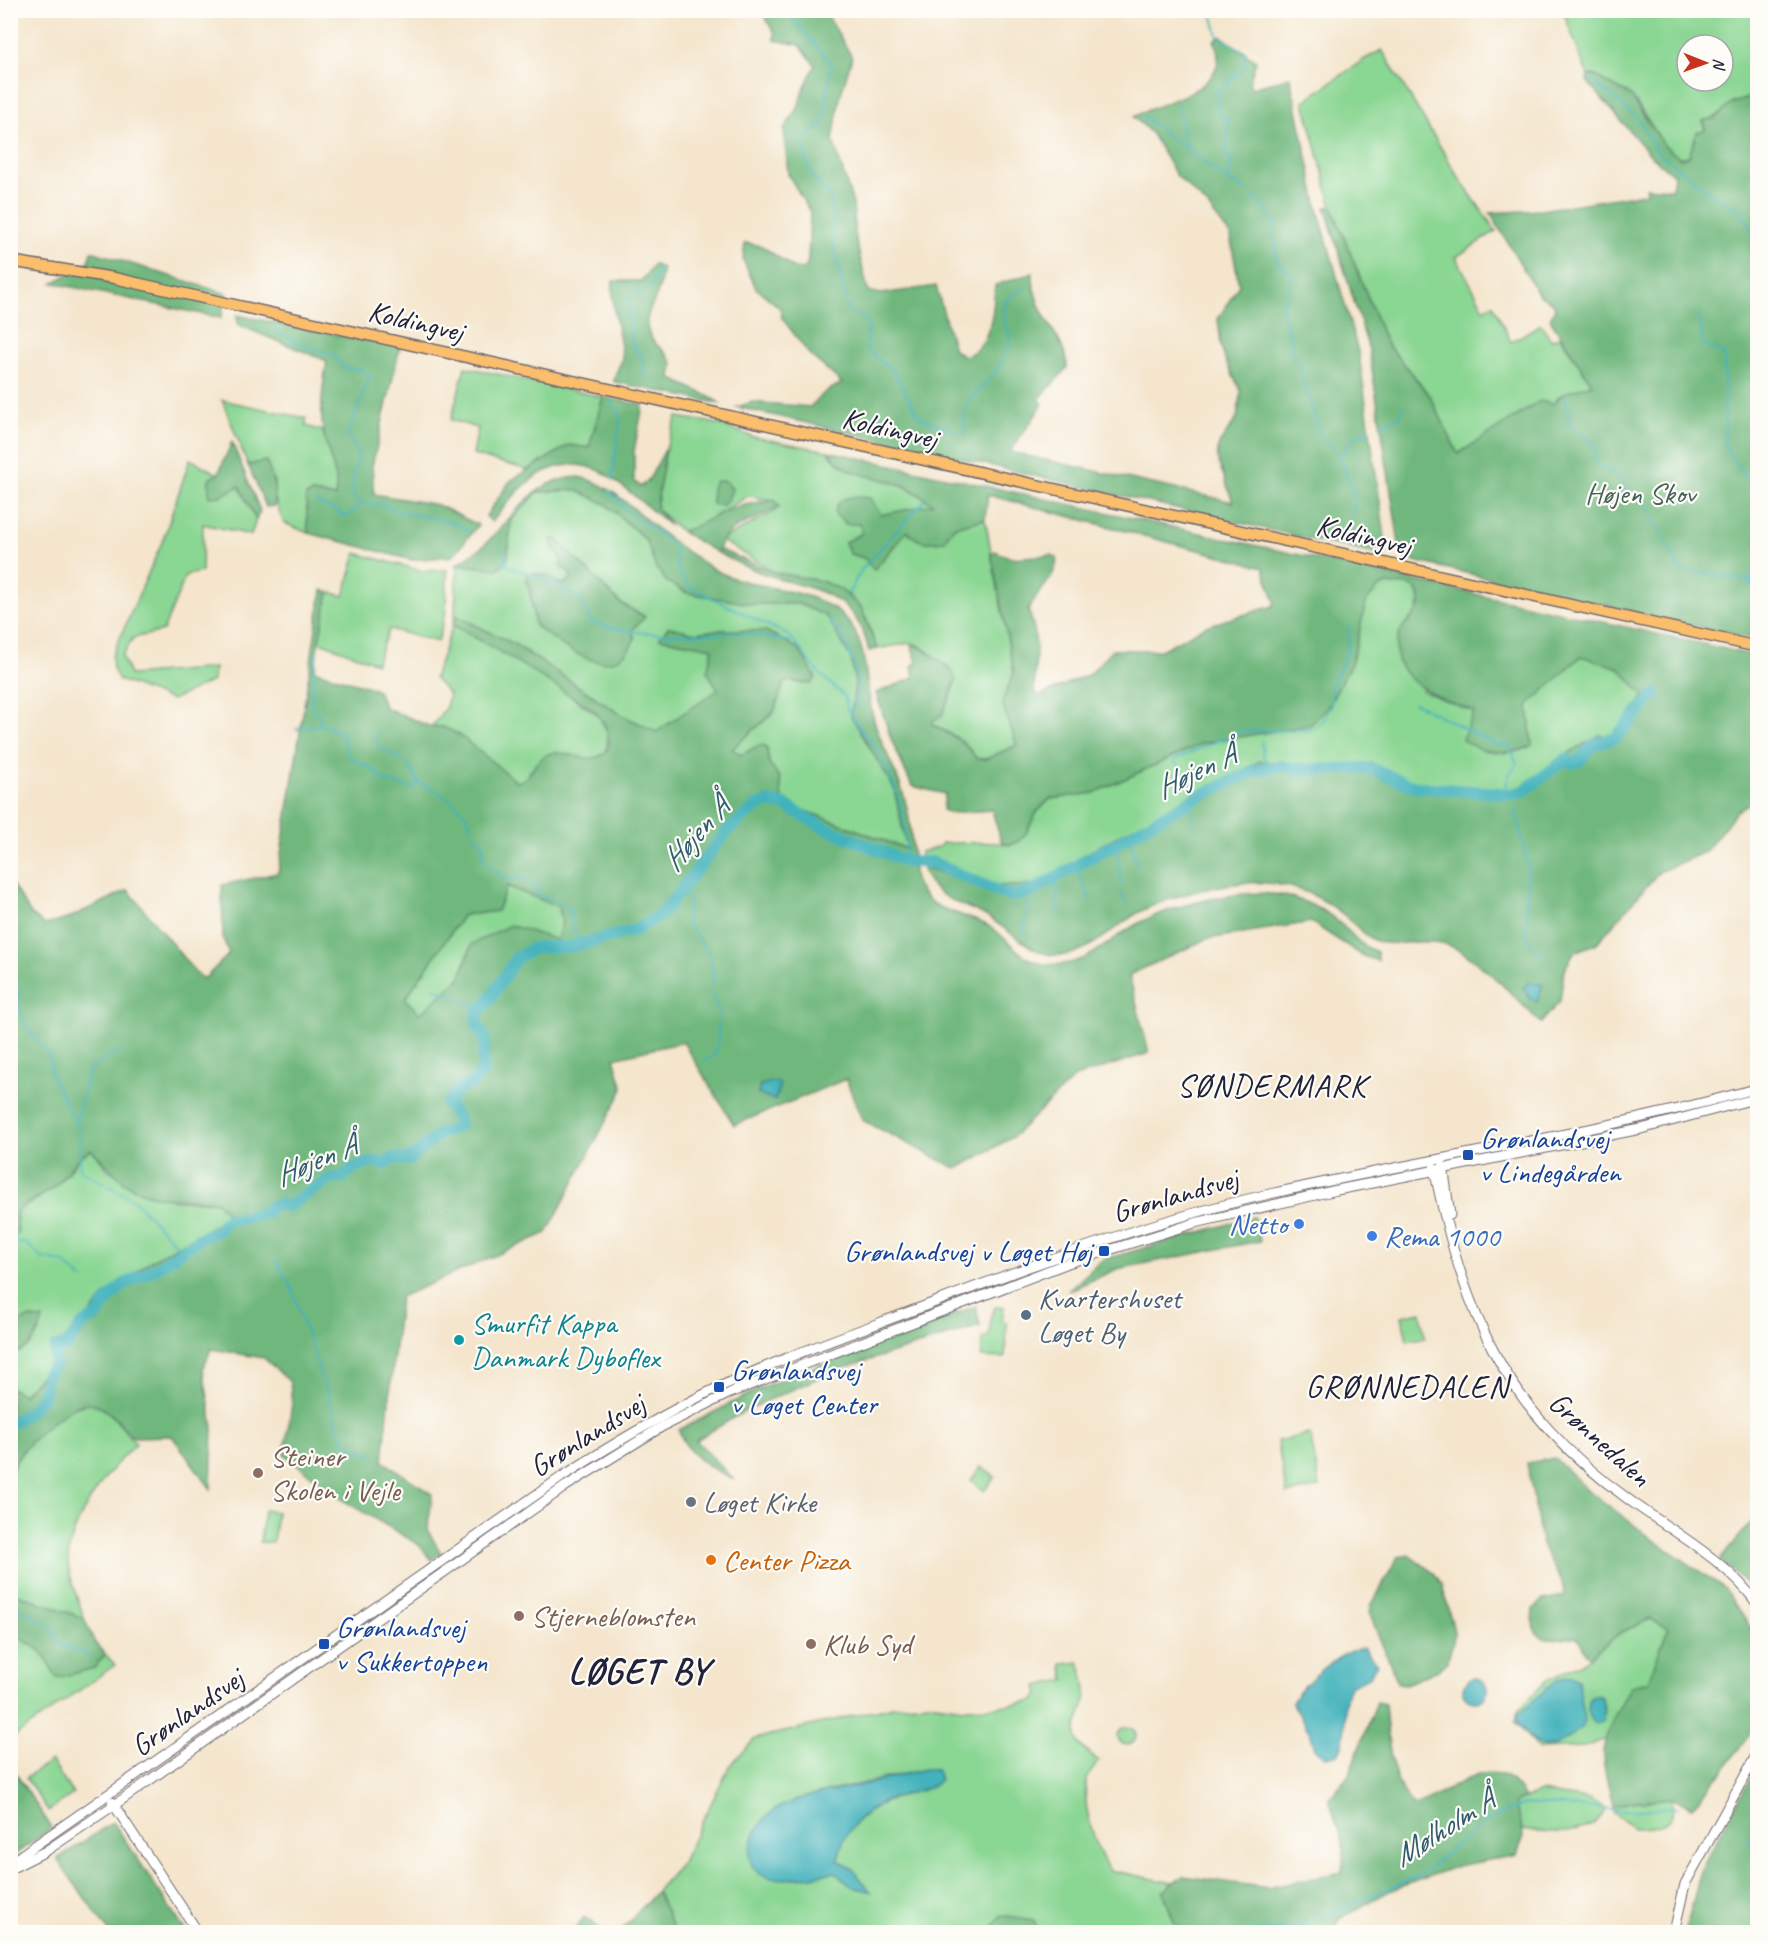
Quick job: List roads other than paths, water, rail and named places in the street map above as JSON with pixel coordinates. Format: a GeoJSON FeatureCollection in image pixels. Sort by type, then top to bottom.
{"type":"FeatureCollection","features":[{"type":"Feature","properties":{"kind":"main road","name":"Koldingvej"},"geometry":{"type":"LineString","coordinates":[[10,261],[114,278],[1758,647]]}},
{"type":"Feature","properties":{"kind":"street","name":"Grønlandsvej"},"geometry":{"type":"LineString","coordinates":[[10,1869],[46,1851],[111,1801],[566,1486],[625,1448],[703,1406],[825,1354],[1121,1245],[1268,1205],[1633,1121],[1758,1088]]}},
{"type":"Feature","properties":{"kind":"street","name":"Grønlandsvej"},"geometry":{"type":"LineString","coordinates":[[1439,1166],[1641,1129],[1758,1098]]}},
{"type":"Feature","properties":{"kind":"street","name":"Grønnedalen"},"geometry":{"type":"LineString","coordinates":[[1439,1166],[1451,1235],[1465,1290],[1486,1340],[1505,1375],[1538,1420],[1580,1462],[1609,1486],[1725,1570],[1758,1605]]}},
{"type":"Feature","properties":{"kind":"street"},"geometry":{"type":"LineString","coordinates":[[1674,1932],[1685,1884],[1758,1752]]}},
{"type":"Feature","properties":{"kind":"street","name":"Grønlandsvej"},"geometry":{"type":"LineString","coordinates":[[10,1863],[111,1801]]}},
{"type":"Feature","properties":{"kind":"street"},"geometry":{"type":"LineString","coordinates":[[111,1801],[198,1932]]}},
{"type":"Feature","properties":{"kind":"water"},"geometry":{"type":"Polygon","coordinates":[[[1530,982],[1543,985],[1537,1002],[1531,999],[1523,988],[1530,982]]]}},
{"type":"Feature","properties":{"kind":"water"},"geometry":{"type":"Polygon","coordinates":[[[775,1081],[780,1083],[775,1100],[758,1094],[760,1085],[775,1081]]]}},
{"type":"Feature","properties":{"kind":"water"},"geometry":{"type":"Polygon","coordinates":[[[1364,1648],[1377,1664],[1369,1677],[1350,1686],[1345,1703],[1345,1729],[1342,1746],[1338,1754],[1326,1757],[1315,1749],[1310,1733],[1292,1702],[1297,1694],[1324,1668],[1345,1654],[1364,1648]]]}},
{"type":"Feature","properties":{"kind":"water"},"geometry":{"type":"Polygon","coordinates":[[[1571,1676],[1578,1680],[1585,1720],[1582,1728],[1555,1746],[1543,1747],[1532,1740],[1518,1724],[1518,1714],[1558,1679],[1571,1676]]]}},
{"type":"Feature","properties":{"kind":"water"},"geometry":{"type":"Polygon","coordinates":[[[1475,1678],[1480,1679],[1486,1685],[1486,1695],[1480,1701],[1475,1702],[1470,1701],[1464,1695],[1463,1690],[1464,1685],[1470,1679],[1475,1678]]]}},
{"type":"Feature","properties":{"kind":"water"},"geometry":{"type":"Polygon","coordinates":[[[1595,1695],[1601,1697],[1605,1710],[1602,1722],[1595,1724],[1590,1718],[1588,1709],[1590,1698],[1595,1695]]]}},
{"type":"Feature","properties":{"kind":"water"},"geometry":{"type":"Polygon","coordinates":[[[925,1769],[936,1769],[940,1779],[937,1783],[879,1804],[860,1819],[845,1837],[838,1860],[853,1869],[871,1892],[853,1887],[836,1872],[783,1879],[767,1877],[757,1872],[751,1864],[751,1843],[756,1832],[762,1822],[778,1808],[822,1793],[925,1769]]]}},
{"type":"Feature","properties":{"kind":"waterway"},"geometry":{"type":"LineString","coordinates":[[785,10],[831,63],[823,123],[803,141],[811,172],[818,185],[831,198],[833,244],[848,309],[868,321],[867,349],[895,373],[919,417],[957,432]]}},
{"type":"Feature","properties":{"kind":"waterway"},"geometry":{"type":"LineString","coordinates":[[1213,17],[1218,36],[1246,52],[1243,69],[1217,92],[1219,102],[1217,112],[1221,117],[1227,117],[1228,122],[1226,155],[1233,161],[1230,165],[1230,182]]}},
{"type":"Feature","properties":{"kind":"waterway"},"geometry":{"type":"LineString","coordinates":[[1592,80],[1639,120],[1658,153],[1713,195],[1743,213],[1758,243]]}},
{"type":"Feature","properties":{"kind":"waterway"},"geometry":{"type":"LineString","coordinates":[[1179,103],[1183,139],[1188,150]]}},
{"type":"Feature","properties":{"kind":"waterway"},"geometry":{"type":"LineString","coordinates":[[1144,117],[1230,182],[1248,191]]}},
{"type":"Feature","properties":{"kind":"waterway"},"geometry":{"type":"LineString","coordinates":[[1254,197],[1276,222],[1273,230],[1278,263],[1291,273],[1292,278],[1282,309],[1322,438],[1340,457],[1355,497],[1351,521]]}},
{"type":"Feature","properties":{"kind":"waterway"},"geometry":{"type":"LineString","coordinates":[[643,379],[644,363],[632,342],[628,299],[636,292],[651,287],[658,268]]}},
{"type":"Feature","properties":{"kind":"waterway"},"geometry":{"type":"LineString","coordinates":[[965,434],[964,411],[967,403],[996,371],[1011,342],[1004,319],[1005,302],[1024,288]]}},
{"type":"Feature","properties":{"kind":"waterway"},"geometry":{"type":"LineString","coordinates":[[1699,313],[1703,344],[1724,354],[1725,447],[1758,496]]}},
{"type":"Feature","properties":{"kind":"waterway"},"geometry":{"type":"LineString","coordinates":[[275,329],[299,344],[333,355],[345,368],[363,370],[370,376],[348,434],[359,457],[354,471],[353,498],[360,503],[384,505],[400,512],[453,522],[468,531]]}},
{"type":"Feature","properties":{"kind":"waterway"},"geometry":{"type":"LineString","coordinates":[[1566,396],[1569,424],[1594,444],[1597,465],[1618,475],[1624,489],[1645,501],[1680,570],[1754,581]]}},
{"type":"Feature","properties":{"kind":"waterway"},"geometry":{"type":"LineString","coordinates":[[610,401],[619,413],[620,421],[612,478]]}},
{"type":"Feature","properties":{"kind":"waterway"},"geometry":{"type":"LineString","coordinates":[[1381,425],[1399,417],[1404,406]]}},
{"type":"Feature","properties":{"kind":"waterway"},"geometry":{"type":"LineString","coordinates":[[1340,457],[1354,437],[1370,430]]}},
{"type":"Feature","properties":{"kind":"waterway"},"geometry":{"type":"LineString","coordinates":[[609,490],[628,511],[675,546],[677,569],[689,587],[790,636],[817,671],[845,697],[847,709],[852,712]]}},
{"type":"Feature","properties":{"kind":"waterway"},"geometry":{"type":"LineString","coordinates":[[848,594],[862,569],[925,500]]}},
{"type":"Feature","properties":{"kind":"waterway"},"geometry":{"type":"LineString","coordinates":[[316,502],[346,516],[352,513],[360,503]]}},
{"type":"Feature","properties":{"kind":"waterway"},"geometry":{"type":"LineString","coordinates":[[503,549],[506,565],[555,584],[581,600],[590,621],[642,633],[739,633],[791,641]]}},
{"type":"Feature","properties":{"kind":"waterway"},"geometry":{"type":"LineString","coordinates":[[829,619],[834,629],[840,629],[855,668],[858,695],[853,717],[883,761],[900,802],[905,831],[906,862]]}},
{"type":"Feature","properties":{"kind":"waterway"},"geometry":{"type":"LineString","coordinates":[[1197,797],[1174,760],[1239,731],[1310,730],[1323,721],[1331,706],[1332,687],[1348,649],[1349,627]]}},
{"type":"Feature","properties":{"kind":"waterway"},"geometry":{"type":"LineString","coordinates":[[317,652],[311,705],[319,715],[320,724],[341,732],[349,757],[374,770],[384,781],[412,788],[419,783],[453,802],[466,816],[473,834],[483,843],[482,858],[506,880],[520,877],[538,887],[537,894],[568,906],[578,945]]}},
{"type":"Feature","properties":{"kind":"waterway","name":"Højen Å"},"geometry":{"type":"LineString","coordinates":[[10,1424],[30,1411],[43,1396],[47,1374],[55,1364],[55,1347],[66,1346],[82,1325],[98,1315],[104,1304],[124,1284],[158,1267],[200,1238],[218,1231],[227,1219],[266,1214],[268,1208],[281,1204],[287,1207],[331,1178],[341,1178],[355,1167],[374,1162],[386,1164],[392,1158],[409,1160],[438,1135],[456,1128],[460,1123],[459,1120],[447,1104],[457,1091],[471,1084],[482,1073],[485,1038],[477,1025],[477,1013],[490,999],[516,958],[536,947],[569,947],[636,930],[663,913],[728,830],[757,806],[769,802],[785,805],[823,827],[907,862],[931,862],[1004,894],[1016,896],[1032,891],[1197,797],[1255,770],[1280,766],[1301,770],[1369,768],[1415,787],[1512,794],[1524,791],[1566,759],[1572,763],[1579,761],[1594,744],[1615,738],[1655,694]]}},
{"type":"Feature","properties":{"kind":"waterway"},"geometry":{"type":"LineString","coordinates":[[1415,703],[1497,745],[1509,745],[1517,764],[1509,775],[1504,793]]}},
{"type":"Feature","properties":{"kind":"waterway"},"geometry":{"type":"LineString","coordinates":[[296,729],[320,724]]}},
{"type":"Feature","properties":{"kind":"waterway"},"geometry":{"type":"LineString","coordinates":[[377,732],[376,745],[408,764],[419,783]]}},
{"type":"Feature","properties":{"kind":"waterway"},"geometry":{"type":"LineString","coordinates":[[1261,741],[1266,769]]}},
{"type":"Feature","properties":{"kind":"waterway","name":"Højen Å"},"geometry":{"type":"LineString","coordinates":[[1512,794],[1513,799]]}},
{"type":"Feature","properties":{"kind":"waterway"},"geometry":{"type":"LineString","coordinates":[[1189,802],[1195,825]]}},
{"type":"Feature","properties":{"kind":"waterway"},"geometry":{"type":"LineString","coordinates":[[1515,808],[1528,865],[1526,935],[1542,957]]}},
{"type":"Feature","properties":{"kind":"waterway"},"geometry":{"type":"LineString","coordinates":[[1130,835],[1136,865]]}},
{"type":"Feature","properties":{"kind":"waterway"},"geometry":{"type":"LineString","coordinates":[[1117,843],[1121,884]]}},
{"type":"Feature","properties":{"kind":"waterway"},"geometry":{"type":"LineString","coordinates":[[1076,866],[1090,900]]}},
{"type":"Feature","properties":{"kind":"waterway"},"geometry":{"type":"LineString","coordinates":[[1056,878],[1059,916]]}},
{"type":"Feature","properties":{"kind":"waterway"},"geometry":{"type":"LineString","coordinates":[[1023,935],[1032,891]]}},
{"type":"Feature","properties":{"kind":"waterway"},"geometry":{"type":"LineString","coordinates":[[1122,893],[1127,907]]}},
{"type":"Feature","properties":{"kind":"waterway"},"geometry":{"type":"LineString","coordinates":[[680,894],[690,900],[686,921],[710,959],[712,986]]}},
{"type":"Feature","properties":{"kind":"waterway"},"geometry":{"type":"LineString","coordinates":[[10,977],[18,990],[21,1012],[26,1024],[36,1040],[50,1055],[51,1074],[79,1130],[80,1170],[134,1200],[182,1251]]}},
{"type":"Feature","properties":{"kind":"waterway"},"geometry":{"type":"LineString","coordinates":[[434,988],[480,1008]]}},
{"type":"Feature","properties":{"kind":"waterway"},"geometry":{"type":"LineString","coordinates":[[703,1062],[716,1054],[720,1015],[712,994]]}},
{"type":"Feature","properties":{"kind":"waterway"},"geometry":{"type":"LineString","coordinates":[[76,1122],[89,1070],[120,1051]]}},
{"type":"Feature","properties":{"kind":"waterway"},"geometry":{"type":"LineString","coordinates":[[10,1243],[26,1243],[42,1258],[63,1262],[82,1279]]}},
{"type":"Feature","properties":{"kind":"waterway"},"geometry":{"type":"LineString","coordinates":[[276,1261],[291,1286],[343,1440],[351,1447],[373,1455]]}},
{"type":"Feature","properties":{"kind":"waterway"},"geometry":{"type":"LineString","coordinates":[[10,1602],[50,1627],[61,1645],[91,1656]]}},
{"type":"Feature","properties":{"kind":"waterway","name":"Mølholm Å"},"geometry":{"type":"LineString","coordinates":[[1241,1932],[1293,1928],[1419,1876],[1488,1820],[1525,1804],[1621,1811],[1678,1808]]}},
{"type":"Feature","properties":{"kind":"waterway","name":"Mølholm Å"},"geometry":{"type":"LineString","coordinates":[[1747,1837],[1758,1849]]}},
{"type":"Feature","properties":{"kind":"place","name":"Grønlandsvej v Lindegården"},"geometry":{"type":"Point","coordinates":[1468,1155]}},
{"type":"Feature","properties":{"kind":"place","name":"Netto"},"geometry":{"type":"Point","coordinates":[1299,1224]}},
{"type":"Feature","properties":{"kind":"place","name":"Rema 1000"},"geometry":{"type":"Point","coordinates":[1372,1236]}},
{"type":"Feature","properties":{"kind":"place","name":"Grønlandsvej v Løget Høj"},"geometry":{"type":"Point","coordinates":[1104,1251]}},
{"type":"Feature","properties":{"kind":"place","name":"Kvartershuset Løget By"},"geometry":{"type":"Point","coordinates":[1026,1315]}},
{"type":"Feature","properties":{"kind":"place","name":"Smurfit Kappa Danmark Dyboflex"},"geometry":{"type":"Point","coordinates":[459,1340]}},
{"type":"Feature","properties":{"kind":"place","name":"Grønlandsvej v Løget Center"},"geometry":{"type":"Point","coordinates":[719,1387]}},
{"type":"Feature","properties":{"kind":"place","name":"Steiner Skolen i Vejle"},"geometry":{"type":"Point","coordinates":[258,1473]}},
{"type":"Feature","properties":{"kind":"place","name":"Løget Kirke"},"geometry":{"type":"Point","coordinates":[691,1502]}},
{"type":"Feature","properties":{"kind":"place","name":"Center Pizza"},"geometry":{"type":"Point","coordinates":[711,1560]}},
{"type":"Feature","properties":{"kind":"place","name":"Stjerneblomsten"},"geometry":{"type":"Point","coordinates":[519,1616]}},
{"type":"Feature","properties":{"kind":"place","name":"Grønlandsvej v Sukkertoppen"},"geometry":{"type":"Point","coordinates":[324,1644]}},
{"type":"Feature","properties":{"kind":"place","name":"Klub Syd"},"geometry":{"type":"Point","coordinates":[811,1644]}},
{"type":"Feature","properties":{"kind":"district","name":"SØNDERMARK"},"geometry":{"type":"Point","coordinates":[1272,1085]}},
{"type":"Feature","properties":{"kind":"district","name":"GRØNNEDALEN"},"geometry":{"type":"Point","coordinates":[1407,1386]}},
{"type":"Feature","properties":{"kind":"district","name":"LØGET BY"},"geometry":{"type":"Point","coordinates":[639,1671]}},
{"type":"Feature","properties":{"kind":"park label","name":"Højen Skov"},"geometry":{"type":"Point","coordinates":[1640,493]}}]}
